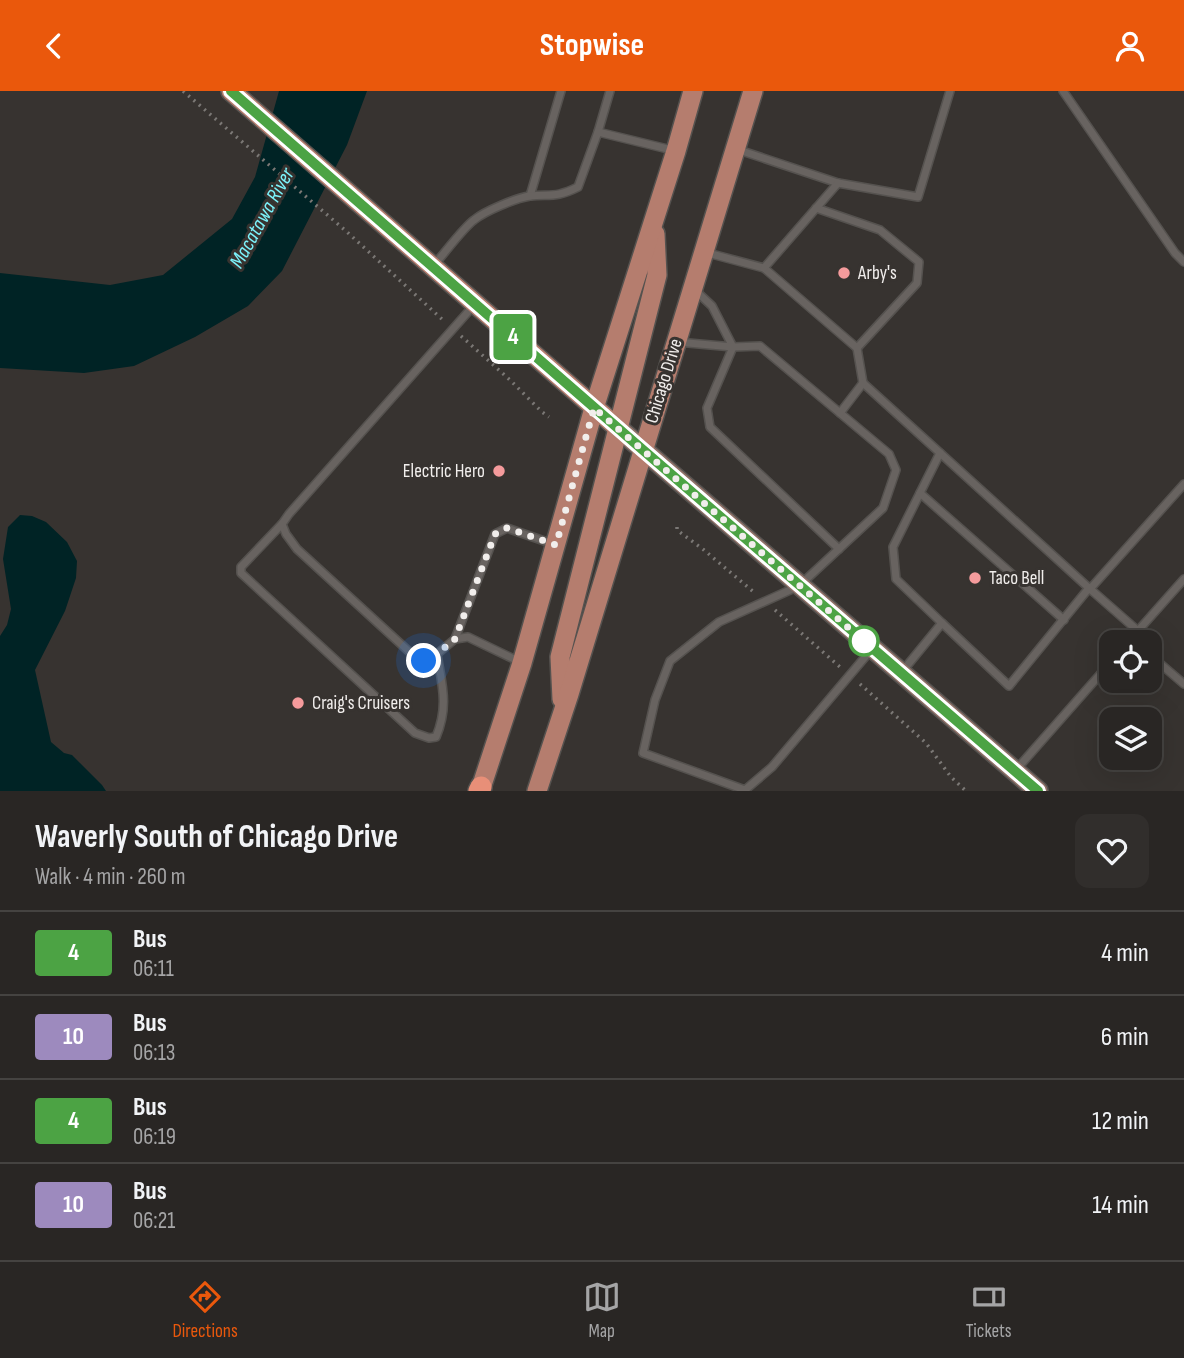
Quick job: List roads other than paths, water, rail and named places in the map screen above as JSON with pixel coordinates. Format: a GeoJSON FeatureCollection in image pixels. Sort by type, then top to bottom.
{"type":"FeatureCollection","features":[{"type":"Feature","properties":{"kind":"main road"},"geometry":{"type":"LineString","coordinates":[[231,91],[1038,791]]}},
{"type":"Feature","properties":{"kind":"main road"},"geometry":{"type":"LineString","coordinates":[[480,790],[522,663],[594,408],[693,91]]}},
{"type":"Feature","properties":{"kind":"main road","name":"Chicago Drive"},"geometry":{"type":"LineString","coordinates":[[537,791],[753,91]]}},
{"type":"Feature","properties":{"kind":"main road"},"geometry":{"type":"LineString","coordinates":[[562,714],[560,657],[657,275],[655,218]]}},
{"type":"Feature","properties":{"kind":"lane"},"geometry":{"type":"LineString","coordinates":[[530,196],[561,91]]}},
{"type":"Feature","properties":{"kind":"lane"},"geometry":{"type":"LineString","coordinates":[[433,266],[473,220],[514,200],[566,193],[578,187],[610,91]]}},
{"type":"Feature","properties":{"kind":"lane"},"geometry":{"type":"LineString","coordinates":[[736,149],[838,183],[918,197],[950,91]]}},
{"type":"Feature","properties":{"kind":"lane"},"geometry":{"type":"LineString","coordinates":[[1063,91],[1175,253],[1184,262]]}},
{"type":"Feature","properties":{"kind":"lane"},"geometry":{"type":"LineString","coordinates":[[597,132],[676,151]]}},
{"type":"Feature","properties":{"kind":"lane"},"geometry":{"type":"LineString","coordinates":[[764,268],[838,183]]}},
{"type":"Feature","properties":{"kind":"lane"},"geometry":{"type":"LineString","coordinates":[[816,208],[880,230],[919,262],[917,283],[857,348]]}},
{"type":"Feature","properties":{"kind":"lane"},"geometry":{"type":"LineString","coordinates":[[703,252],[764,268],[857,348],[863,383],[1137,630]]}},
{"type":"Feature","properties":{"kind":"lane"},"geometry":{"type":"LineString","coordinates":[[692,288],[712,306],[733,347]]}},
{"type":"Feature","properties":{"kind":"lane"},"geometry":{"type":"LineString","coordinates":[[437,654],[444,694],[442,722],[436,737],[429,738],[415,733],[241,573],[241,567],[475,303]]}},
{"type":"Feature","properties":{"kind":"lane"},"geometry":{"type":"LineString","coordinates":[[676,342],[733,347],[760,346],[888,454],[896,470],[883,508],[799,586],[719,622],[670,661],[655,699],[643,753],[745,790],[772,767],[872,648]]}},
{"type":"Feature","properties":{"kind":"lane"},"geometry":{"type":"LineString","coordinates":[[733,347],[707,408],[710,427],[839,549]]}},
{"type":"Feature","properties":{"kind":"lane"},"geometry":{"type":"LineString","coordinates":[[840,413],[863,383]]}},
{"type":"Feature","properties":{"kind":"lane"},"geometry":{"type":"LineString","coordinates":[[940,453],[893,547],[896,579],[1009,686],[1090,589],[1184,484]]}},
{"type":"Feature","properties":{"kind":"lane"},"geometry":{"type":"LineString","coordinates":[[920,493],[1064,620]]}},
{"type":"Feature","properties":{"kind":"lane"},"geometry":{"type":"LineString","coordinates":[[282,523],[297,549],[415,657],[424,661],[455,639],[495,534],[507,528],[556,545]]}},
{"type":"Feature","properties":{"kind":"lane"},"geometry":{"type":"LineString","coordinates":[[1139,630],[1184,579]]}},
{"type":"Feature","properties":{"kind":"lane"},"geometry":{"type":"LineString","coordinates":[[901,673],[942,623]]}},
{"type":"Feature","properties":{"kind":"lane"},"geometry":{"type":"LineString","coordinates":[[455,639],[468,637],[522,663]]}},
{"type":"Feature","properties":{"kind":"lane"},"geometry":{"type":"LineString","coordinates":[[1162,665],[1184,684]]}},
{"type":"Feature","properties":{"kind":"lane"},"geometry":{"type":"LineString","coordinates":[[1014,771],[1099,675]]}},
{"type":"Feature","properties":{"kind":"water","name":"Macatawa River"},"geometry":{"type":"Polygon","coordinates":[[[279,91],[367,91],[347,145],[282,271],[248,306],[195,337],[134,366],[84,373],[0,368],[0,273],[110,285],[163,275],[232,219],[255,177],[279,91]]]}},
{"type":"Feature","properties":{"kind":"water"},"geometry":{"type":"Polygon","coordinates":[[[20,515],[32,516],[46,522],[67,542],[77,561],[76,578],[65,611],[35,670],[51,742],[64,753],[72,755],[106,791],[0,791],[0,636],[7,625],[11,609],[3,559],[8,527],[20,515]]]}},
{"type":"Feature","properties":{"kind":"place","name":"Arby's"},"geometry":{"type":"Point","coordinates":[844,273]}},
{"type":"Feature","properties":{"kind":"place","name":"Electric Hero"},"geometry":{"type":"Point","coordinates":[499,471]}},
{"type":"Feature","properties":{"kind":"place","name":"Taco Bell"},"geometry":{"type":"Point","coordinates":[975,578]}},
{"type":"Feature","properties":{"kind":"place","name":"Craig's Cruisers"},"geometry":{"type":"Point","coordinates":[298,703]}}]}
